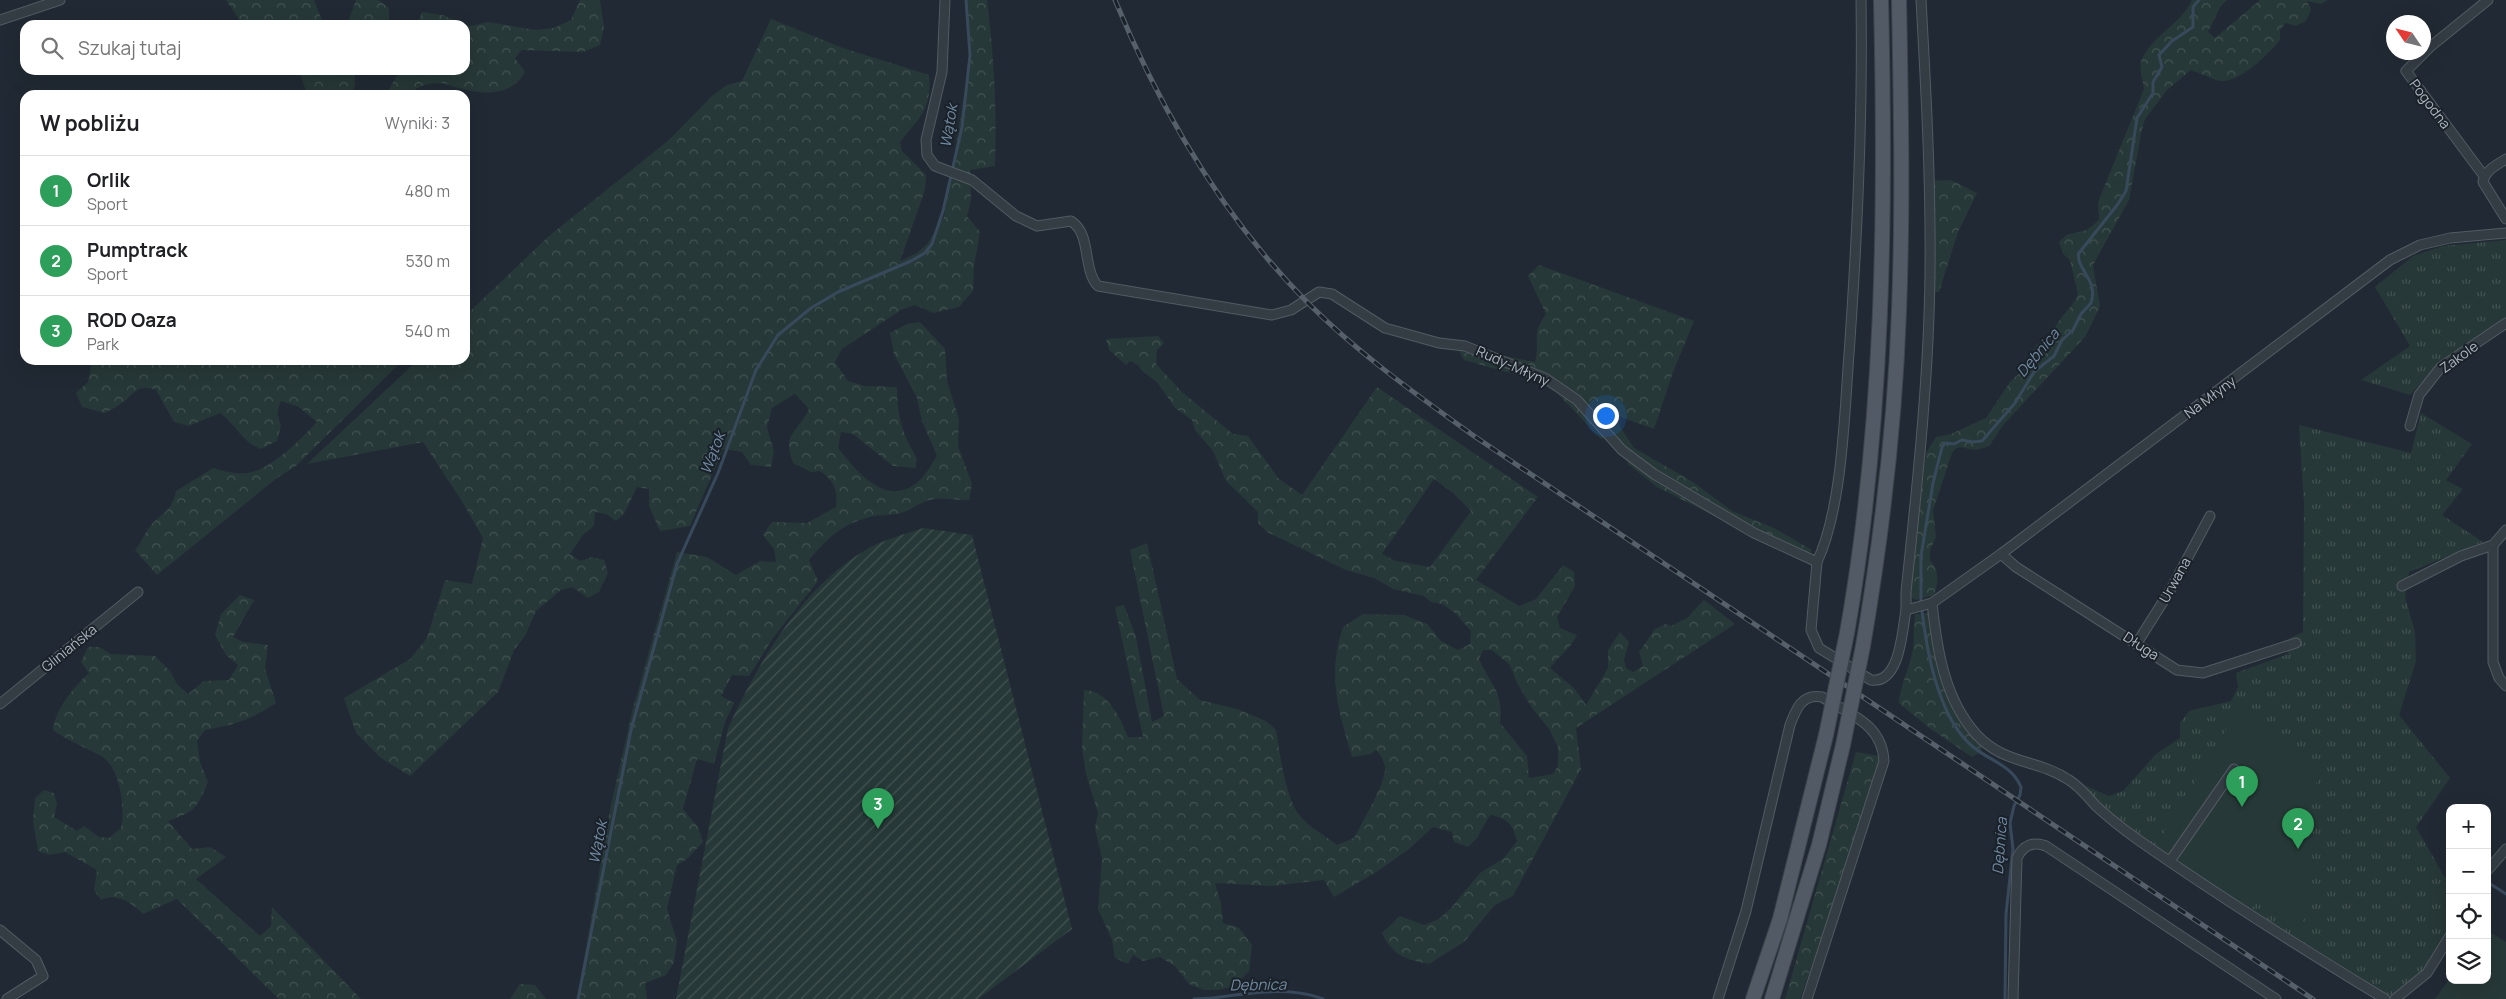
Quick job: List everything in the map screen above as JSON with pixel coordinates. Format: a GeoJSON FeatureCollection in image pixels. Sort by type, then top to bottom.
{"type":"FeatureCollection","features":[{"type":"Feature","properties":{"kind":"main road"},"geometry":{"type":"LineString","coordinates":[[1753,999],[1780,919],[1826,735],[1847,633],[1860,549],[1870,458],[1881,315],[1883,155],[1881,0]]}},
{"type":"Feature","properties":{"kind":"main road"},"geometry":{"type":"LineString","coordinates":[[1772,999],[1819,845],[1843,745],[1863,646],[1879,552],[1887,476],[1898,322],[1902,153],[1899,0]]}},
{"type":"Feature","properties":{"kind":"street"},"geometry":{"type":"LineString","coordinates":[[0,20],[60,0]]}},
{"type":"Feature","properties":{"kind":"street","name":"Rudy-Młyny"},"geometry":{"type":"LineString","coordinates":[[945,0],[942,72],[926,140],[926,155],[935,166],[972,180],[1016,216],[1037,226],[1071,221],[1077,225],[1081,233],[1090,278],[1098,286],[1272,315],[1291,310],[1319,292],[1326,292],[1386,328],[1439,343],[1466,346],[1512,363],[1545,378],[1577,400],[1622,450],[1654,474],[1754,533],[1817,562]]}},
{"type":"Feature","properties":{"kind":"street"},"geometry":{"type":"LineString","coordinates":[[1861,0],[1862,68],[1858,224],[1846,396],[1836,488],[1827,542],[1817,562],[1811,630],[1819,648],[1871,680],[1880,682],[1890,675],[1894,667],[1906,610],[1906,592],[1923,429],[1930,274],[1930,224],[1921,0]]}},
{"type":"Feature","properties":{"kind":"street","name":"Pogodna"},"geometry":{"type":"LineString","coordinates":[[2484,176],[2406,71],[2430,47],[2488,0]]}},
{"type":"Feature","properties":{"kind":"street"},"geometry":{"type":"LineString","coordinates":[[2506,158],[2484,176],[2484,186],[2506,219]]}},
{"type":"Feature","properties":{"kind":"street","name":"Na Młyny"},"geometry":{"type":"LineString","coordinates":[[1932,603],[2002,554],[2390,260],[2420,246],[2435,242],[2506,233]]}},
{"type":"Feature","properties":{"kind":"street","name":"Zakole"},"geometry":{"type":"LineString","coordinates":[[2410,426],[2419,395],[2441,367],[2506,324]]}},
{"type":"Feature","properties":{"kind":"street","name":"Urwana"},"geometry":{"type":"LineString","coordinates":[[2136,643],[2171,590],[2210,516]]}},
{"type":"Feature","properties":{"kind":"street"},"geometry":{"type":"LineString","coordinates":[[2402,586],[2461,556],[2493,545],[2506,530]]}},
{"type":"Feature","properties":{"kind":"street"},"geometry":{"type":"LineString","coordinates":[[2493,545],[2493,662],[2498,678],[2506,686]]}},
{"type":"Feature","properties":{"kind":"street","name":"Długa"},"geometry":{"type":"LineString","coordinates":[[2002,554],[2016,567],[2177,670],[2203,673],[2296,643]]}},
{"type":"Feature","properties":{"kind":"street","name":"Gliniańska"},"geometry":{"type":"LineString","coordinates":[[0,704],[138,592]]}},
{"type":"Feature","properties":{"kind":"street"},"geometry":{"type":"LineString","coordinates":[[1906,610],[1932,603],[1936,640],[1950,693],[1955,704],[1975,733],[1983,741],[2011,759],[2049,769],[2070,780],[2105,814],[2170,861],[2235,906],[2385,999]]}},
{"type":"Feature","properties":{"kind":"street"},"geometry":{"type":"LineString","coordinates":[[1718,999],[1746,911],[1790,725],[1797,706],[1805,699],[1815,696],[1822,697],[1877,734],[1883,746],[1884,761],[1807,999]]}},
{"type":"Feature","properties":{"kind":"street"},"geometry":{"type":"LineString","coordinates":[[2170,861],[2234,769]]}},
{"type":"Feature","properties":{"kind":"street"},"geometry":{"type":"LineString","coordinates":[[2013,999],[2017,858],[2025,846],[2037,843],[2046,846],[2276,999]]}},
{"type":"Feature","properties":{"kind":"street"},"geometry":{"type":"LineString","coordinates":[[2491,866],[2506,849]]}},
{"type":"Feature","properties":{"kind":"street"},"geometry":{"type":"LineString","coordinates":[[0,930],[36,960],[44,976],[7,999]]}},
{"type":"Feature","properties":{"kind":"street"},"geometry":{"type":"LineString","coordinates":[[2395,999],[2427,974],[2448,939]]}},
{"type":"Feature","properties":{"kind":"green space"},"geometry":{"type":"Polygon","coordinates":[[[226,0],[314,0],[322,20],[240,20],[226,0]]]}},
{"type":"Feature","properties":{"kind":"green space"},"geometry":{"type":"Polygon","coordinates":[[[356,0],[378,0],[389,8],[389,20],[349,20],[356,0]]]}},
{"type":"Feature","properties":{"kind":"green space"},"geometry":{"type":"Polygon","coordinates":[[[580,0],[600,0],[604,27],[600,45],[583,52],[522,50],[515,58],[525,72],[512,86],[504,90],[487,93],[477,92],[440,83],[422,86],[415,90],[388,90],[398,75],[470,75],[470,26],[489,22],[535,30],[554,28],[571,20],[580,0]]]}},
{"type":"Feature","properties":{"kind":"green space"},"geometry":{"type":"Polygon","coordinates":[[[965,0],[987,0],[995,103],[995,166],[970,170],[971,200],[967,216],[980,232],[974,266],[973,291],[959,307],[933,313],[915,305],[901,310],[842,349],[835,362],[848,381],[865,386],[897,387],[901,424],[917,458],[915,468],[893,466],[853,434],[841,432],[838,448],[864,477],[875,485],[886,490],[897,491],[909,488],[923,477],[937,456],[922,421],[917,398],[894,354],[890,333],[907,324],[920,322],[945,349],[947,381],[959,419],[958,446],[972,484],[969,500],[943,498],[931,500],[900,513],[874,516],[860,520],[835,533],[809,560],[818,581],[773,638],[749,676],[732,675],[721,696],[734,703],[725,722],[714,764],[697,759],[683,809],[698,827],[703,842],[687,859],[677,865],[667,909],[677,941],[674,962],[666,975],[645,983],[647,999],[577,999],[611,805],[632,712],[677,552],[707,557],[736,575],[760,561],[776,562],[774,549],[763,535],[772,522],[807,523],[836,507],[836,491],[829,478],[820,471],[811,472],[793,463],[790,453],[789,446],[792,434],[809,409],[795,394],[772,408],[767,427],[774,452],[771,467],[751,465],[742,452],[723,449],[690,526],[660,531],[649,506],[649,489],[637,487],[624,514],[616,521],[606,514],[595,512],[594,526],[583,535],[570,554],[580,561],[592,557],[604,560],[608,573],[599,592],[588,598],[572,587],[561,590],[536,611],[525,636],[514,650],[498,692],[410,776],[381,758],[356,733],[344,698],[410,659],[427,638],[445,580],[472,584],[483,538],[463,503],[423,442],[307,464],[413,365],[470,365],[470,311],[549,236],[669,140],[713,95],[727,85],[742,81],[771,19],[843,48],[929,75],[929,96],[923,112],[900,142],[902,151],[926,175],[925,190],[900,261],[917,253],[927,244],[944,217],[970,60],[965,0]]]}},
{"type":"Feature","properties":{"kind":"green space"},"geometry":{"type":"Polygon","coordinates":[[[2192,0],[2227,0],[2220,7],[2208,32],[2215,38],[2260,0],[2328,0],[2321,4],[2307,1],[2311,10],[2306,21],[2296,26],[2286,23],[2280,30],[2280,40],[2268,53],[2251,68],[2233,79],[2216,80],[2191,70],[2167,90],[2145,119],[2129,200],[2093,265],[2100,306],[2094,319],[2085,337],[2004,424],[1989,446],[1976,450],[1960,447],[1952,453],[1933,510],[1936,537],[1930,550],[1930,560],[1937,572],[1936,590],[1934,595],[1915,600],[1910,596],[1926,453],[1936,437],[1951,434],[1986,418],[2010,382],[2026,367],[2036,345],[2049,336],[2075,300],[2078,294],[2070,260],[2063,254],[2059,242],[2066,235],[2087,230],[2099,220],[2098,202],[2144,89],[2141,70],[2142,59],[2153,43],[2181,16],[2192,0]]]}},
{"type":"Feature","properties":{"kind":"green space"},"geometry":{"type":"Polygon","coordinates":[[[422,12],[442,15],[454,20],[419,20],[422,12]]]}},
{"type":"Feature","properties":{"kind":"green space"},"geometry":{"type":"Polygon","coordinates":[[[301,75],[355,75],[353,90],[305,90],[301,75]]]}},
{"type":"Feature","properties":{"kind":"green space"},"geometry":{"type":"Polygon","coordinates":[[[1951,180],[1977,193],[1958,232],[1939,292],[1930,292],[1929,181],[1951,180]]]}},
{"type":"Feature","properties":{"kind":"green space"},"geometry":{"type":"Polygon","coordinates":[[[2506,240],[2506,321],[2433,370],[2410,395],[2361,380],[2410,346],[2375,287],[2413,256],[2443,246],[2506,240]]]}},
{"type":"Feature","properties":{"kind":"green space"},"geometry":{"type":"Polygon","coordinates":[[[1539,265],[1694,321],[1673,372],[1654,429],[1618,416],[1619,425],[1634,448],[1693,482],[1732,511],[1774,528],[1812,550],[1808,556],[1738,523],[1730,524],[1657,487],[1628,464],[1627,455],[1609,435],[1601,439],[1557,393],[1535,380],[1464,360],[1457,347],[1535,362],[1538,327],[1546,314],[1528,276],[1539,265]]]}},
{"type":"Feature","properties":{"kind":"green space"},"geometry":{"type":"Polygon","coordinates":[[[1158,336],[1164,343],[1157,350],[1156,364],[1182,392],[1233,434],[1248,436],[1278,478],[1302,495],[1377,387],[1538,497],[1476,580],[1519,606],[1536,599],[1563,565],[1574,572],[1575,586],[1557,617],[1560,628],[1577,635],[1572,644],[1550,668],[1574,688],[1586,705],[1608,668],[1608,650],[1620,632],[1629,642],[1624,660],[1626,668],[1633,672],[1643,666],[1639,652],[1655,629],[1666,624],[1671,626],[1687,618],[1704,600],[1735,624],[1576,728],[1581,769],[1513,896],[1495,905],[1464,942],[1429,964],[1406,958],[1395,952],[1382,933],[1400,916],[1424,925],[1439,919],[1452,907],[1480,873],[1504,858],[1517,841],[1511,826],[1505,820],[1490,815],[1477,838],[1468,847],[1454,842],[1452,832],[1433,827],[1409,849],[1378,871],[1334,897],[1324,880],[1272,886],[1215,883],[1221,904],[1223,923],[1239,928],[1252,945],[1249,971],[1234,986],[1218,990],[1204,990],[1189,984],[1175,966],[1160,957],[1143,961],[1133,955],[1128,964],[1115,958],[1112,940],[1098,909],[1102,859],[1095,828],[1098,813],[1086,774],[1082,748],[1084,690],[1100,695],[1112,706],[1128,737],[1143,737],[1115,607],[1124,605],[1136,637],[1152,722],[1164,716],[1130,550],[1147,543],[1177,679],[1200,700],[1237,709],[1266,721],[1276,730],[1284,775],[1290,798],[1295,808],[1308,824],[1337,845],[1354,838],[1378,792],[1385,773],[1384,762],[1376,750],[1371,754],[1352,757],[1342,724],[1335,677],[1338,644],[1343,627],[1363,614],[1404,615],[1427,624],[1441,641],[1458,650],[1470,644],[1471,631],[1455,613],[1442,604],[1431,602],[1424,596],[1393,589],[1374,578],[1346,570],[1267,532],[1258,523],[1258,512],[1226,481],[1213,451],[1195,430],[1192,420],[1175,408],[1157,382],[1142,371],[1138,365],[1130,361],[1126,365],[1109,350],[1106,339],[1158,336]],[[1434,479],[1382,554],[1396,561],[1430,567],[1471,511],[1453,493],[1434,479]],[[1483,650],[1479,659],[1498,696],[1501,712],[1500,723],[1527,756],[1529,778],[1553,774],[1558,766],[1558,747],[1549,729],[1532,708],[1517,683],[1510,665],[1492,650],[1483,650]]]}},
{"type":"Feature","properties":{"kind":"green space"},"geometry":{"type":"Polygon","coordinates":[[[91,365],[398,365],[296,466],[277,478],[157,575],[135,550],[152,523],[171,505],[176,491],[213,468],[240,473],[263,468],[288,450],[317,422],[299,407],[281,401],[277,412],[281,426],[277,441],[261,449],[244,438],[220,413],[189,426],[174,422],[156,390],[139,389],[121,404],[105,413],[82,407],[76,393],[88,382],[91,365]]]}},
{"type":"Feature","properties":{"kind":"green space"},"geometry":{"type":"Polygon","coordinates":[[[2421,413],[2472,444],[2446,480],[2463,489],[2442,515],[2483,542],[2409,572],[2405,597],[2415,632],[2416,661],[2399,715],[2450,778],[2416,827],[2446,878],[2446,933],[2418,977],[2392,996],[2371,989],[2178,863],[2190,847],[2166,855],[2106,810],[2077,782],[2109,796],[2123,791],[2156,754],[2180,738],[2180,723],[2189,711],[2231,701],[2238,687],[2236,673],[2288,654],[2284,641],[2303,632],[2304,504],[2299,425],[2411,453],[2421,413]]]}},
{"type":"Feature","properties":{"kind":"green space"},"geometry":{"type":"Polygon","coordinates":[[[923,528],[972,535],[1072,929],[978,999],[676,999],[728,728],[740,703],[769,651],[785,627],[823,582],[869,548],[923,528]]]}},
{"type":"Feature","properties":{"kind":"green space"},"geometry":{"type":"Polygon","coordinates":[[[240,595],[254,600],[233,637],[243,642],[268,645],[265,669],[276,703],[242,721],[205,730],[197,741],[200,762],[208,782],[194,808],[184,815],[168,821],[192,849],[210,847],[226,857],[196,879],[260,936],[271,926],[272,907],[361,999],[279,999],[177,899],[143,914],[134,906],[118,898],[112,897],[101,900],[94,890],[97,870],[65,852],[50,855],[38,851],[33,821],[35,798],[44,790],[54,793],[57,804],[54,817],[77,831],[84,826],[99,837],[109,838],[121,828],[122,800],[113,769],[101,756],[53,730],[61,706],[89,673],[81,662],[88,647],[99,647],[111,654],[155,656],[170,671],[177,684],[188,694],[204,681],[229,680],[238,665],[226,655],[215,635],[221,614],[240,595]]]}},
{"type":"Feature","properties":{"kind":"green space"},"geometry":{"type":"Polygon","coordinates":[[[1929,613],[1946,692],[1960,721],[1982,748],[1981,752],[1972,757],[1932,730],[1899,703],[1913,650],[1915,614],[1929,613]]]}},
{"type":"Feature","properties":{"kind":"green space"},"geometry":{"type":"Polygon","coordinates":[[[2237,712],[2324,768],[2305,804],[2311,859],[2307,916],[2298,926],[2256,901],[2253,907],[2156,846],[2237,712]]]}},
{"type":"Feature","properties":{"kind":"green space"},"geometry":{"type":"Polygon","coordinates":[[[1856,752],[1880,756],[1879,763],[1838,892],[1800,999],[1785,999],[1856,752]]]}},
{"type":"Feature","properties":{"kind":"green space"},"geometry":{"type":"Polygon","coordinates":[[[2491,933],[2506,942],[2506,999],[2435,999],[2446,984],[2491,984],[2491,933]]]}},
{"type":"Feature","properties":{"kind":"green space"},"geometry":{"type":"Polygon","coordinates":[[[520,984],[535,985],[546,999],[510,999],[520,984]]]}},
{"type":"Feature","properties":{"kind":"waterway","name":"Wątok"},"geometry":{"type":"LineString","coordinates":[[578,999],[631,730],[677,564],[718,473],[756,370],[778,335],[811,308],[838,292],[911,261],[925,253],[932,244],[943,211],[962,127],[970,55],[966,0]]}},
{"type":"Feature","properties":{"kind":"waterway","name":"Dębnica"},"geometry":{"type":"LineString","coordinates":[[1921,602],[1921,556],[1933,483],[1942,447],[1945,443],[1954,444],[1962,440],[1982,441],[2015,403],[2034,372],[2054,356],[2062,340],[2073,330],[2081,314],[2091,303],[2092,288],[2080,264],[2079,253],[2126,191],[2137,118],[2153,93],[2153,82],[2162,67],[2159,55],[2172,41],[2193,27],[2193,7],[2199,0]]}},
{"type":"Feature","properties":{"kind":"waterway","name":"Dębnica"},"geometry":{"type":"LineString","coordinates":[[1922,611],[1931,665],[1943,702],[1951,719],[1960,734],[1972,746],[2012,773],[2021,787],[2010,823],[2013,849],[2006,914],[2005,999]]}},
{"type":"Feature","properties":{"kind":"waterway"},"geometry":{"type":"LineString","coordinates":[[2491,884],[2506,894]]}},
{"type":"Feature","properties":{"kind":"waterway","name":"Dębnica"},"geometry":{"type":"LineString","coordinates":[[1194,999],[1269,992],[1297,993],[1323,999]]}},
{"type":"Feature","properties":{"kind":"railway"},"geometry":{"type":"LineString","coordinates":[[1115,0],[1133,41],[1174,122],[1222,199],[1278,271],[1309,304],[1368,357],[1474,436],[2313,999]]}},
{"type":"Feature","properties":{"kind":"place","name":"Orlik"},"geometry":{"type":"Point","coordinates":[2242,807]}},
{"type":"Feature","properties":{"kind":"place","name":"ROD Oaza"},"geometry":{"type":"Point","coordinates":[878,829]}},
{"type":"Feature","properties":{"kind":"place","name":"Pumptrack"},"geometry":{"type":"Point","coordinates":[2298,849]}}]}
